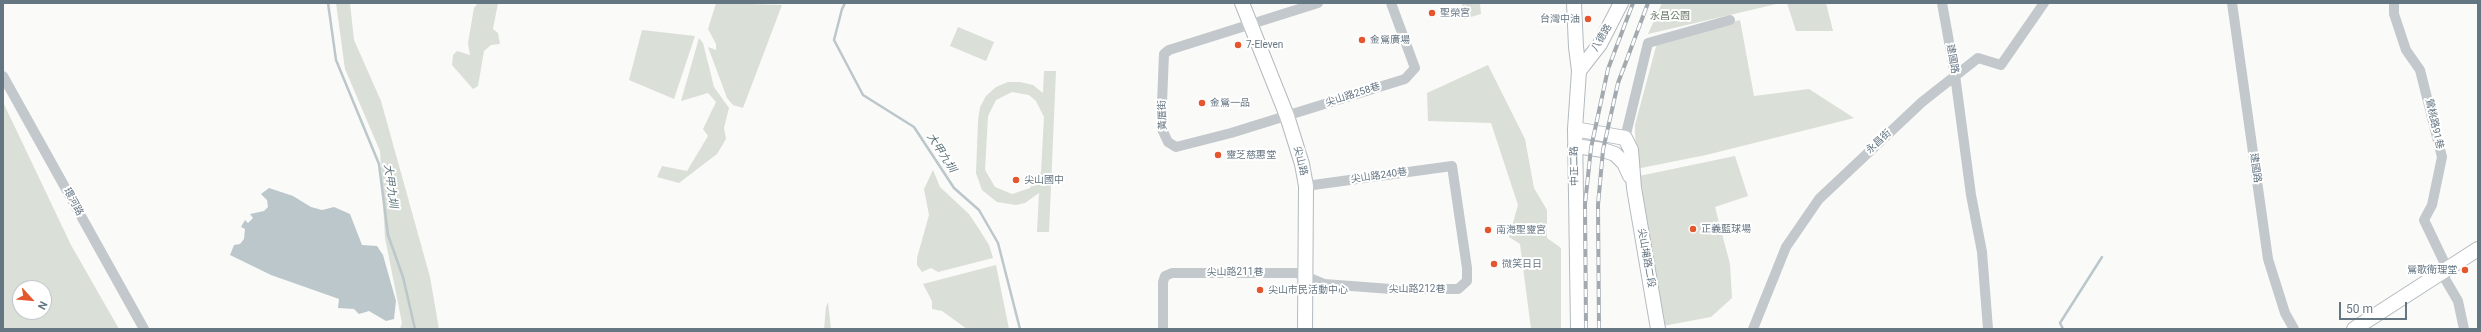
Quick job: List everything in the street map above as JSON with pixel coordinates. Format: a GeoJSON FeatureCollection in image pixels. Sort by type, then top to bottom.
{"type":"FeatureCollection","features":[{"type":"Feature","properties":{"kind":"street","name":"尖山路"},"geometry":{"type":"LineString","coordinates":[[1242,3],[1287,116],[1302,164],[1306,186],[1305,329]]}},
{"type":"Feature","properties":{"kind":"street"},"geometry":{"type":"LineString","coordinates":[[1250,25],[1318,3]]}},
{"type":"Feature","properties":{"kind":"street","name":"尖山路258巷"},"geometry":{"type":"LineString","coordinates":[[1287,116],[1405,79],[1415,68],[1391,3]]}},
{"type":"Feature","properties":{"kind":"street","name":"中正二路"},"geometry":{"type":"LineString","coordinates":[[1574,3],[1576,47],[1579,71],[1575,129],[1578,329]]}},
{"type":"Feature","properties":{"kind":"street","name":"八德路"},"geometry":{"type":"LineString","coordinates":[[1579,71],[1600,44],[1621,3]]}},
{"type":"Feature","properties":{"kind":"street","name":"建國路"},"geometry":{"type":"LineString","coordinates":[[1942,3],[1955,75],[1971,195],[1982,252],[1988,329]]}},
{"type":"Feature","properties":{"kind":"street","name":"永昌街"},"geometry":{"type":"LineString","coordinates":[[1753,329],[1786,247],[1819,199],[1922,102],[1978,58],[2001,65],[2044,3]]}},
{"type":"Feature","properties":{"kind":"street","name":"建國路"},"geometry":{"type":"LineString","coordinates":[[2232,3],[2268,260],[2285,313],[2294,329]]}},
{"type":"Feature","properties":{"kind":"street","name":"鶯桃路91巷"},"geometry":{"type":"LineString","coordinates":[[2394,3],[2394,14],[2406,50],[2420,70],[2442,157],[2432,205],[2424,220],[2444,270]]}},
{"type":"Feature","properties":{"kind":"street"},"geometry":{"type":"LineString","coordinates":[[1634,188],[1631,150],[1625,138],[1648,42],[1730,20]]}},
{"type":"Feature","properties":{"kind":"street","name":"黃厝街"},"geometry":{"type":"LineString","coordinates":[[1250,25],[1169,50],[1164,54],[1161,127],[1164,136],[1168,142],[1176,147],[1287,116]]}},
{"type":"Feature","properties":{"kind":"street","name":"環河路"},"geometry":{"type":"LineString","coordinates":[[3,76],[144,329]]}},
{"type":"Feature","properties":{"kind":"street"},"geometry":{"type":"LineString","coordinates":[[1575,129],[1625,138]]}},
{"type":"Feature","properties":{"kind":"street"},"geometry":{"type":"LineString","coordinates":[[1575,146],[1615,154],[1624,163],[1634,188]]}},
{"type":"Feature","properties":{"kind":"street","name":"尖山路240巷"},"geometry":{"type":"LineString","coordinates":[[1306,186],[1452,166],[1459,221]]}},
{"type":"Feature","properties":{"kind":"street","name":"尖山埔路二段"},"geometry":{"type":"LineString","coordinates":[[1634,188],[1658,329]]}},
{"type":"Feature","properties":{"kind":"street","name":"尖山路212巷"},"geometry":{"type":"LineString","coordinates":[[1305,277],[1324,284],[1391,289],[1458,289],[1467,281],[1459,221]]}},
{"type":"Feature","properties":{"kind":"street"},"geometry":{"type":"LineString","coordinates":[[2354,329],[2478,249]]}},
{"type":"Feature","properties":{"kind":"street"},"geometry":{"type":"LineString","coordinates":[[2444,270],[2458,301],[2464,329]]}},
{"type":"Feature","properties":{"kind":"street","name":"尖山路211巷"},"geometry":{"type":"LineString","coordinates":[[1163,329],[1163,282],[1165,276],[1172,273],[1298,273],[1305,277]]}},
{"type":"Feature","properties":{"kind":"green space"},"geometry":{"type":"Polygon","coordinates":[[[336,3],[350,3],[354,40],[381,101],[430,277],[439,329],[400,329],[402,323],[385,238],[380,151],[345,69],[336,3]]]}},
{"type":"Feature","properties":{"kind":"green space"},"geometry":{"type":"Polygon","coordinates":[[[478,3],[498,3],[493,29],[498,33],[500,44],[491,45],[484,51],[478,86],[473,89],[452,65],[453,55],[457,51],[470,55],[468,43],[474,8],[478,3]]]}},
{"type":"Feature","properties":{"kind":"green space"},"geometry":{"type":"Polygon","coordinates":[[[716,3],[782,5],[743,108],[733,105],[727,98],[708,47],[716,50],[716,44],[708,29],[716,3]]]}},
{"type":"Feature","properties":{"kind":"green space"},"geometry":{"type":"Polygon","coordinates":[[[1462,3],[1480,3],[1481,14],[1464,19],[1462,3]]]}},
{"type":"Feature","properties":{"kind":"green space","name":"永昌公園"},"geometry":{"type":"Polygon","coordinates":[[[1662,3],[1781,3],[1648,34],[1662,3]]]}},
{"type":"Feature","properties":{"kind":"green space"},"geometry":{"type":"Polygon","coordinates":[[[1787,3],[1826,3],[1833,31],[1796,31],[1787,3]]]}},
{"type":"Feature","properties":{"kind":"green space"},"geometry":{"type":"Polygon","coordinates":[[[1740,20],[1754,96],[1809,89],[1854,118],[1706,155],[1636,169],[1635,125],[1657,43],[1740,20]]]}},
{"type":"Feature","properties":{"kind":"green space"},"geometry":{"type":"Polygon","coordinates":[[[958,27],[994,42],[986,61],[950,46],[958,27]]]}},
{"type":"Feature","properties":{"kind":"green space"},"geometry":{"type":"Polygon","coordinates":[[[642,30],[695,36],[674,99],[629,80],[642,30]]]}},
{"type":"Feature","properties":{"kind":"green space"},"geometry":{"type":"Polygon","coordinates":[[[699,38],[703,43],[714,87],[729,108],[724,128],[726,139],[717,154],[679,183],[657,177],[662,166],[687,171],[708,136],[703,129],[716,102],[708,93],[681,101],[699,38]]]}},
{"type":"Feature","properties":{"kind":"green space"},"geometry":{"type":"Polygon","coordinates":[[[1488,65],[1525,139],[1534,188],[1547,210],[1547,238],[1561,248],[1561,329],[1531,329],[1520,244],[1509,237],[1518,205],[1491,123],[1428,121],[1427,93],[1488,65]]]}},
{"type":"Feature","properties":{"kind":"green space"},"geometry":{"type":"Polygon","coordinates":[[[1044,71],[1056,71],[1049,232],[1037,232],[1039,193],[1025,203],[1016,205],[997,202],[982,190],[976,173],[978,121],[980,107],[986,96],[996,87],[1008,82],[1020,82],[1033,85],[1043,93],[1044,71]],[[1012,92],[996,100],[988,116],[985,170],[995,187],[1012,194],[1030,188],[1041,172],[1044,117],[1036,101],[1029,95],[1012,92]]]}},
{"type":"Feature","properties":{"kind":"green space"},"geometry":{"type":"Polygon","coordinates":[[[3,102],[71,245],[119,329],[3,329],[3,102]]]}},
{"type":"Feature","properties":{"kind":"green space"},"geometry":{"type":"Polygon","coordinates":[[[1735,156],[1748,196],[1715,207],[1730,264],[1732,298],[1711,317],[1663,326],[1639,176],[1735,156]]]}},
{"type":"Feature","properties":{"kind":"green space"},"geometry":{"type":"Polygon","coordinates":[[[933,170],[940,187],[969,214],[989,245],[993,258],[938,272],[931,268],[922,272],[917,265],[917,258],[929,215],[924,189],[933,170]]]}},
{"type":"Feature","properties":{"kind":"green space"},"geometry":{"type":"Polygon","coordinates":[[[996,265],[1009,329],[967,329],[942,311],[932,309],[932,301],[923,284],[996,265]]]}},
{"type":"Feature","properties":{"kind":"green space"},"geometry":{"type":"Polygon","coordinates":[[[828,302],[831,329],[824,329],[826,307],[828,302]]]}},
{"type":"Feature","properties":{"kind":"shaded area"},"geometry":{"type":"Polygon","coordinates":[[[269,188],[293,196],[311,207],[322,210],[334,207],[350,214],[362,245],[377,246],[383,255],[396,301],[394,319],[386,321],[369,311],[359,314],[354,309],[338,308],[339,299],[271,275],[230,255],[234,245],[240,244],[244,239],[245,229],[241,227],[245,220],[248,223],[253,218],[250,214],[264,211],[268,207],[267,200],[261,194],[269,188]]]}},
{"type":"Feature","properties":{"kind":"waterway","name":"大甲九圳"},"geometry":{"type":"LineString","coordinates":[[328,3],[336,60],[379,164],[388,235],[403,277],[415,329]]}},
{"type":"Feature","properties":{"kind":"waterway","name":"大甲九圳"},"geometry":{"type":"LineString","coordinates":[[845,3],[834,40],[863,95],[914,127],[954,188],[979,210],[998,243],[1020,329]]}},
{"type":"Feature","properties":{"kind":"waterway"},"geometry":{"type":"LineString","coordinates":[[2063,329],[2060,323],[2102,257]]}},
{"type":"Feature","properties":{"kind":"railway"},"geometry":{"type":"LineString","coordinates":[[1586,329],[1585,204],[1591,148],[1608,69],[1633,3]]}},
{"type":"Feature","properties":{"kind":"railway"},"geometry":{"type":"LineString","coordinates":[[1599,329],[1598,205],[1603,150],[1618,83],[1648,3]]}},
{"type":"Feature","properties":{"kind":"place","name":"聖榮宮"},"geometry":{"type":"Point","coordinates":[1432,13]}},
{"type":"Feature","properties":{"kind":"place","name":"台灣中油"},"geometry":{"type":"Point","coordinates":[1588,19]}},
{"type":"Feature","properties":{"kind":"place","name":"金鶯廣場"},"geometry":{"type":"Point","coordinates":[1362,40]}},
{"type":"Feature","properties":{"kind":"place","name":"7-Eleven"},"geometry":{"type":"Point","coordinates":[1238,45]}},
{"type":"Feature","properties":{"kind":"place","name":"金鶯一品"},"geometry":{"type":"Point","coordinates":[1202,103]}},
{"type":"Feature","properties":{"kind":"place","name":"靈芝慈惠堂"},"geometry":{"type":"Point","coordinates":[1218,155]}},
{"type":"Feature","properties":{"kind":"place","name":"尖山國中"},"geometry":{"type":"Point","coordinates":[1016,180]}},
{"type":"Feature","properties":{"kind":"place","name":"正義藍球場"},"geometry":{"type":"Point","coordinates":[1693,229]}},
{"type":"Feature","properties":{"kind":"place","name":"南海聖靈宮"},"geometry":{"type":"Point","coordinates":[1488,230]}},
{"type":"Feature","properties":{"kind":"place","name":"微笑日日"},"geometry":{"type":"Point","coordinates":[1494,264]}},
{"type":"Feature","properties":{"kind":"place","name":"鶯歌衛理堂"},"geometry":{"type":"Point","coordinates":[2465,270]}},
{"type":"Feature","properties":{"kind":"place","name":"尖山市民活動中心"},"geometry":{"type":"Point","coordinates":[1260,290]}}]}
